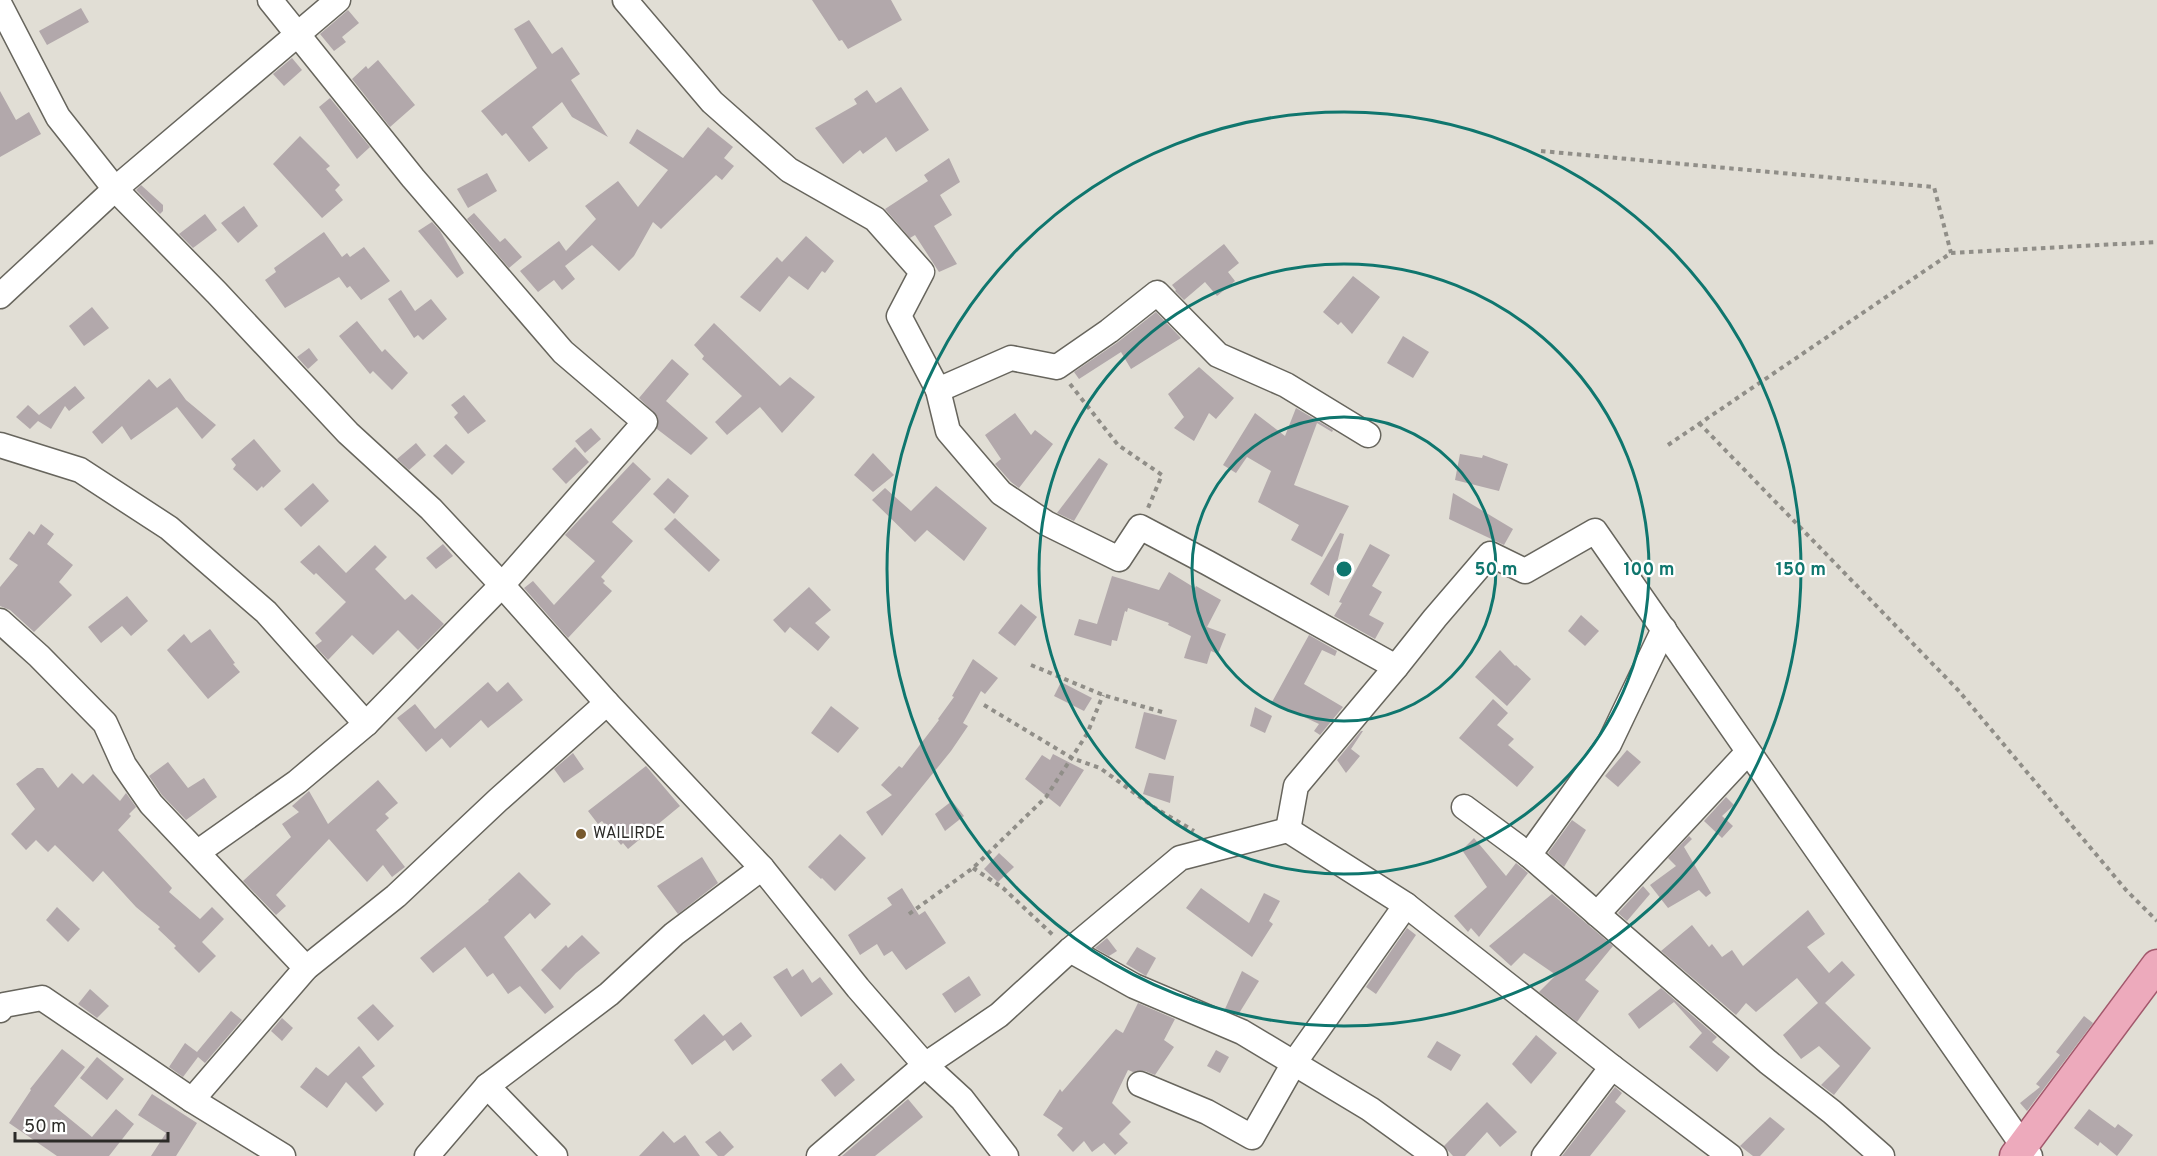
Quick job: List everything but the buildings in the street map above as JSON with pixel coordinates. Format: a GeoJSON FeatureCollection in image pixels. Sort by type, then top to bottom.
{"type":"FeatureCollection","features":[{"type":"Feature","properties":{"kind":"main road"},"geometry":{"type":"LineString","coordinates":[[2022,1152],[2157,965]]}},
{"type":"Feature","properties":{"kind":"street"},"geometry":{"type":"LineString","coordinates":[[198,852],[297,782],[366,724],[502,585],[645,422],[563,352],[413,178],[270,0]]}},
{"type":"Feature","properties":{"kind":"street"},"geometry":{"type":"LineString","coordinates":[[0,296],[115,189],[338,0]]}},
{"type":"Feature","properties":{"kind":"street"},"geometry":{"type":"LineString","coordinates":[[625,0],[712,102],[789,170],[875,219],[922,272],[898,316],[938,390],[948,431],[1001,493],[1046,523],[1119,559],[1140,527],[1208,562],[1396,668]]}},
{"type":"Feature","properties":{"kind":"street"},"geometry":{"type":"LineString","coordinates":[[0,5],[58,117],[115,189],[217,293],[348,433],[431,509],[502,585],[607,703],[762,868],[820,943],[925,1065],[962,1099],[1006,1156]]}},
{"type":"Feature","properties":{"kind":"street"},"geometry":{"type":"LineString","coordinates":[[938,390],[1011,358],[1057,367],[1157,293],[1218,355],[1286,385],[1368,435]]}},
{"type":"Feature","properties":{"kind":"street"},"geometry":{"type":"LineString","coordinates":[[0,445],[80,470],[169,528],[266,612],[366,724]]}},
{"type":"Feature","properties":{"kind":"street"},"geometry":{"type":"LineString","coordinates":[[1288,830],[1296,786],[1490,554],[1525,571],[1595,531],[2022,1152]]}},
{"type":"Feature","properties":{"kind":"street"},"geometry":{"type":"LineString","coordinates":[[0,621],[39,656],[105,723],[124,765],[151,804],[306,968]]}},
{"type":"Feature","properties":{"kind":"street"},"geometry":{"type":"LineString","coordinates":[[1529,855],[1609,744],[1664,629]]}},
{"type":"Feature","properties":{"kind":"street"},"geometry":{"type":"LineString","coordinates":[[192,1100],[306,968],[396,896],[498,800],[607,703]]}},
{"type":"Feature","properties":{"kind":"street"},"geometry":{"type":"LineString","coordinates":[[1597,914],[1748,752]]}},
{"type":"Feature","properties":{"kind":"street"},"geometry":{"type":"LineString","coordinates":[[1464,807],[1529,855],[1768,1062],[1832,1112],[1882,1156]]}},
{"type":"Feature","properties":{"kind":"street"},"geometry":{"type":"LineString","coordinates":[[819,1156],[925,1065],[999,1015],[1070,950],[1180,858],[1288,830],[1406,905],[1612,1067],[1730,1156]]}},
{"type":"Feature","properties":{"kind":"street"},"geometry":{"type":"LineString","coordinates":[[427,1156],[487,1086],[609,994],[674,934],[762,868]]}},
{"type":"Feature","properties":{"kind":"street"},"geometry":{"type":"LineString","coordinates":[[1140,1084],[1207,1112],[1252,1137],[1294,1063],[1406,905]]}},
{"type":"Feature","properties":{"kind":"street"},"geometry":{"type":"LineString","coordinates":[[1070,950],[1134,986],[1242,1032],[1370,1109],[1436,1156]]}},
{"type":"Feature","properties":{"kind":"street"},"geometry":{"type":"LineString","coordinates":[[0,1010],[4,1005],[42,998],[192,1100],[283,1156]]}},
{"type":"Feature","properties":{"kind":"street"},"geometry":{"type":"LineString","coordinates":[[1544,1156],[1612,1067]]}},
{"type":"Feature","properties":{"kind":"street"},"geometry":{"type":"LineString","coordinates":[[487,1086],[555,1156]]}},
{"type":"Feature","properties":{"kind":"path"},"geometry":{"type":"LineString","coordinates":[[1541,151],[1934,187],[1951,253]]}},
{"type":"Feature","properties":{"kind":"path"},"geometry":{"type":"LineString","coordinates":[[1668,445],[1951,253],[2157,242]]}},
{"type":"Feature","properties":{"kind":"path"},"geometry":{"type":"LineString","coordinates":[[1057,367],[1118,445],[1162,475],[1140,527]]}},
{"type":"Feature","properties":{"kind":"path"},"geometry":{"type":"LineString","coordinates":[[1699,423],[1958,690],[2126,890],[2157,921]]}},
{"type":"Feature","properties":{"kind":"path"},"geometry":{"type":"LineString","coordinates":[[1031,665],[1103,695],[1162,712]]}},
{"type":"Feature","properties":{"kind":"path"},"geometry":{"type":"LineString","coordinates":[[909,914],[973,868],[1047,797],[1087,734],[1103,695]]}},
{"type":"Feature","properties":{"kind":"path"},"geometry":{"type":"LineString","coordinates":[[984,705],[1072,758],[1100,768],[1155,808],[1220,847]]}},
{"type":"Feature","properties":{"kind":"path"},"geometry":{"type":"LineString","coordinates":[[973,868],[1003,888],[1070,950]]}},
{"type":"Feature","properties":{"kind":"place","name":"WAILIRDE"},"geometry":{"type":"Point","coordinates":[581,834]}}]}
